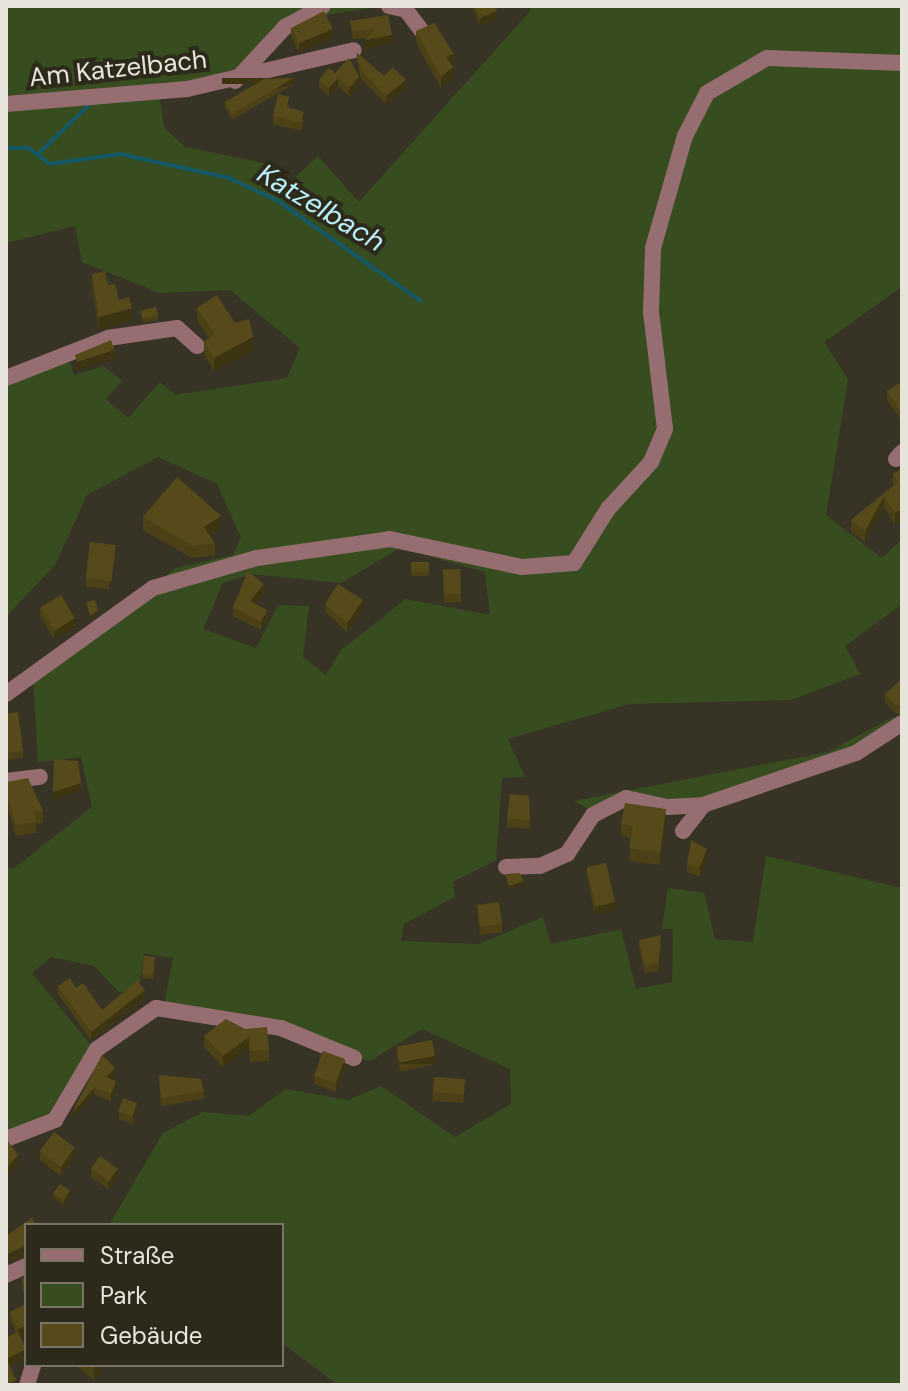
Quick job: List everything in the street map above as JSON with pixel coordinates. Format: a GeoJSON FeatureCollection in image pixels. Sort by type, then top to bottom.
{"type":"FeatureCollection","features":[{"type":"Feature","properties":{"kind":"street","name":"Am Katzelbach"},"geometry":{"type":"LineString","coordinates":[[235,81],[285,27],[323,6]]}},
{"type":"Feature","properties":{"kind":"street"},"geometry":{"type":"LineString","coordinates":[[389,6],[406,10],[422,31]]}},
{"type":"Feature","properties":{"kind":"street","name":"Am Katzelbach"},"geometry":{"type":"LineString","coordinates":[[6,104],[235,81],[354,50]]}},
{"type":"Feature","properties":{"kind":"street"},"geometry":{"type":"LineString","coordinates":[[6,694],[153,588],[257,558],[390,539],[522,567],[574,563],[608,509],[651,462],[665,429],[651,312],[653,248],[685,136],[707,93],[767,58],[902,63]]}},
{"type":"Feature","properties":{"kind":"street"},"geometry":{"type":"LineString","coordinates":[[6,378],[108,338],[177,328],[197,346]]}},
{"type":"Feature","properties":{"kind":"street"},"geometry":{"type":"LineString","coordinates":[[506,867],[540,866],[567,854],[593,815],[626,798],[667,807],[703,805],[856,753],[902,723]]}},
{"type":"Feature","properties":{"kind":"street"},"geometry":{"type":"LineString","coordinates":[[6,781],[40,777]]}},
{"type":"Feature","properties":{"kind":"street"},"geometry":{"type":"LineString","coordinates":[[683,831],[703,805]]}},
{"type":"Feature","properties":{"kind":"street"},"geometry":{"type":"LineString","coordinates":[[6,1139],[55,1120],[97,1049],[156,1008],[281,1028],[354,1058]]}},
{"type":"Feature","properties":{"kind":"green space"},"geometry":{"type":"Polygon","coordinates":[[[6,6],[381,6],[279,23],[213,91],[160,99],[164,127],[185,147],[263,163],[287,185],[318,156],[359,202],[531,10],[527,6],[902,6],[902,287],[824,342],[848,379],[826,515],[882,558],[902,539],[902,604],[845,646],[860,674],[791,700],[629,704],[508,739],[525,777],[502,778],[496,860],[453,882],[455,897],[404,924],[401,941],[479,944],[543,917],[551,944],[621,929],[636,989],[672,982],[673,929],[662,929],[668,888],[704,893],[715,939],[753,942],[766,856],[902,888],[902,1385],[338,1385],[284,1344],[284,1223],[110,1223],[163,1133],[203,1112],[249,1116],[286,1089],[348,1100],[381,1086],[455,1137],[511,1104],[510,1069],[422,1029],[370,1061],[164,1004],[173,958],[144,953],[140,983],[120,993],[94,966],[51,957],[32,973],[93,1048],[51,1115],[6,1135],[6,865],[13,869],[92,807],[81,757],[38,762],[33,678],[176,568],[233,555],[241,538],[217,484],[158,457],[87,495],[55,565],[6,617],[6,384],[68,357],[74,375],[104,366],[122,381],[106,399],[128,418],[160,382],[175,395],[287,378],[300,348],[230,290],[160,293],[82,262],[75,226],[6,243],[6,6]],[[400,548],[341,583],[251,574],[223,583],[203,629],[256,648],[278,605],[309,606],[303,657],[326,675],[341,650],[406,599],[490,615],[485,572],[400,548]]]}},
{"type":"Feature","properties":{"kind":"green space"},"geometry":{"type":"Polygon","coordinates":[[[893,717],[898,723],[873,741],[700,800],[592,811],[574,801],[828,752],[893,717]]]}},
{"type":"Feature","properties":{"kind":"building"},"geometry":{"type":"Polygon","coordinates":[[[475,6],[495,6],[497,11],[480,18],[475,6]]]}},
{"type":"Feature","properties":{"kind":"building"},"geometry":{"type":"Polygon","coordinates":[[[324,11],[333,29],[299,43],[291,28],[324,11]]]}},
{"type":"Feature","properties":{"kind":"building"},"geometry":{"type":"Polygon","coordinates":[[[388,15],[392,35],[365,40],[375,29],[353,31],[350,21],[388,15]]]}},
{"type":"Feature","properties":{"kind":"building"},"geometry":{"type":"Polygon","coordinates":[[[434,23],[454,54],[446,57],[453,67],[441,77],[416,31],[434,23]]]}},
{"type":"Feature","properties":{"kind":"building"},"geometry":{"type":"Polygon","coordinates":[[[357,53],[384,76],[393,67],[406,80],[386,96],[361,70],[357,53]]]}},
{"type":"Feature","properties":{"kind":"building"},"geometry":{"type":"Polygon","coordinates":[[[349,58],[359,77],[349,88],[338,78],[329,88],[319,80],[329,68],[335,73],[349,58]]]}},
{"type":"Feature","properties":{"kind":"building"},"geometry":{"type":"Polygon","coordinates":[[[294,78],[232,114],[225,102],[264,79],[294,78]]]}},
{"type":"Feature","properties":{"kind":"building"},"geometry":{"type":"Polygon","coordinates":[[[278,94],[289,97],[287,107],[304,112],[301,123],[273,116],[278,94]]]}},
{"type":"Feature","properties":{"kind":"building"},"geometry":{"type":"Polygon","coordinates":[[[105,271],[108,285],[115,284],[119,300],[129,297],[132,308],[99,317],[92,274],[105,271]]]}},
{"type":"Feature","properties":{"kind":"building"},"geometry":{"type":"Polygon","coordinates":[[[217,295],[235,323],[249,319],[253,337],[214,358],[204,342],[215,334],[197,308],[217,295]]]}},
{"type":"Feature","properties":{"kind":"building"},"geometry":{"type":"Polygon","coordinates":[[[156,307],[158,315],[142,319],[140,311],[156,307]]]}},
{"type":"Feature","properties":{"kind":"building"},"geometry":{"type":"Polygon","coordinates":[[[111,340],[114,350],[77,362],[75,355],[111,340]]]}},
{"type":"Feature","properties":{"kind":"building"},"geometry":{"type":"Polygon","coordinates":[[[902,382],[902,413],[887,391],[902,382]]]}},
{"type":"Feature","properties":{"kind":"building"},"geometry":{"type":"Polygon","coordinates":[[[902,468],[902,509],[895,513],[884,496],[865,531],[851,520],[898,482],[893,474],[902,468]]]}},
{"type":"Feature","properties":{"kind":"building"},"geometry":{"type":"Polygon","coordinates":[[[177,477],[221,516],[204,527],[215,543],[192,546],[143,517],[177,477]]]}},
{"type":"Feature","properties":{"kind":"building"},"geometry":{"type":"Polygon","coordinates":[[[90,542],[116,545],[111,581],[86,578],[90,542]]]}},
{"type":"Feature","properties":{"kind":"building"},"geometry":{"type":"Polygon","coordinates":[[[411,562],[429,562],[429,572],[411,572],[411,562]]]}},
{"type":"Feature","properties":{"kind":"building"},"geometry":{"type":"Polygon","coordinates":[[[460,569],[461,594],[444,595],[443,570],[460,569]]]}},
{"type":"Feature","properties":{"kind":"building"},"geometry":{"type":"Polygon","coordinates":[[[248,571],[264,584],[250,601],[267,610],[261,622],[233,607],[248,571]]]}},
{"type":"Feature","properties":{"kind":"building"},"geometry":{"type":"Polygon","coordinates":[[[338,584],[363,600],[347,623],[325,604],[338,584]]]}},
{"type":"Feature","properties":{"kind":"building"},"geometry":{"type":"Polygon","coordinates":[[[61,595],[75,618],[54,631],[40,607],[61,595]]]}},
{"type":"Feature","properties":{"kind":"building"},"geometry":{"type":"Polygon","coordinates":[[[95,600],[98,610],[90,616],[86,602],[95,600]]]}},
{"type":"Feature","properties":{"kind":"building"},"geometry":{"type":"Polygon","coordinates":[[[902,679],[902,705],[896,705],[885,694],[902,679]]]}},
{"type":"Feature","properties":{"kind":"building"},"geometry":{"type":"Polygon","coordinates":[[[18,712],[23,751],[6,753],[6,714],[18,712]]]}},
{"type":"Feature","properties":{"kind":"building"},"geometry":{"type":"Polygon","coordinates":[[[54,759],[78,761],[81,783],[53,792],[54,759]]]}},
{"type":"Feature","properties":{"kind":"building"},"geometry":{"type":"Polygon","coordinates":[[[28,778],[43,811],[34,812],[36,822],[16,825],[6,782],[28,778]]]}},
{"type":"Feature","properties":{"kind":"building"},"geometry":{"type":"Polygon","coordinates":[[[510,794],[529,796],[530,821],[507,818],[510,794]]]}},
{"type":"Feature","properties":{"kind":"building"},"geometry":{"type":"Polygon","coordinates":[[[625,803],[666,809],[660,853],[629,848],[633,826],[621,824],[625,803]]]}},
{"type":"Feature","properties":{"kind":"building"},"geometry":{"type":"Polygon","coordinates":[[[691,840],[707,849],[700,867],[687,865],[691,840]]]}},
{"type":"Feature","properties":{"kind":"building"},"geometry":{"type":"Polygon","coordinates":[[[606,863],[615,902],[596,906],[587,867],[606,863]]]}},
{"type":"Feature","properties":{"kind":"building"},"geometry":{"type":"Polygon","coordinates":[[[520,873],[523,881],[509,886],[505,874],[520,873]]]}},
{"type":"Feature","properties":{"kind":"building"},"geometry":{"type":"Polygon","coordinates":[[[499,902],[502,924],[480,927],[477,905],[499,902]]]}},
{"type":"Feature","properties":{"kind":"building"},"geometry":{"type":"Polygon","coordinates":[[[661,935],[658,963],[645,965],[639,940],[661,935]]]}},
{"type":"Feature","properties":{"kind":"building"},"geometry":{"type":"Polygon","coordinates":[[[144,956],[155,957],[153,975],[142,974],[144,956]]]}},
{"type":"Feature","properties":{"kind":"building"},"geometry":{"type":"Polygon","coordinates":[[[70,978],[76,988],[83,983],[102,1010],[137,981],[145,990],[91,1032],[58,986],[70,978]]]}},
{"type":"Feature","properties":{"kind":"building"},"geometry":{"type":"Polygon","coordinates":[[[226,1019],[245,1029],[267,1027],[269,1050],[250,1051],[249,1037],[223,1056],[204,1036],[226,1019]]]}},
{"type":"Feature","properties":{"kind":"building"},"geometry":{"type":"Polygon","coordinates":[[[432,1040],[435,1056],[400,1063],[397,1047],[432,1040]]]}},
{"type":"Feature","properties":{"kind":"building"},"geometry":{"type":"Polygon","coordinates":[[[323,1051],[345,1059],[336,1083],[314,1075],[323,1051]]]}},
{"type":"Feature","properties":{"kind":"building"},"geometry":{"type":"Polygon","coordinates":[[[102,1055],[115,1068],[106,1077],[116,1081],[111,1094],[94,1088],[72,1113],[102,1055]]]}},
{"type":"Feature","properties":{"kind":"building"},"geometry":{"type":"Polygon","coordinates":[[[159,1075],[201,1079],[204,1091],[161,1098],[159,1075]]]}},
{"type":"Feature","properties":{"kind":"building"},"geometry":{"type":"Polygon","coordinates":[[[434,1077],[465,1079],[464,1094],[433,1092],[434,1077]]]}},
{"type":"Feature","properties":{"kind":"building"},"geometry":{"type":"Polygon","coordinates":[[[123,1098],[137,1103],[132,1116],[118,1111],[123,1098]]]}},
{"type":"Feature","properties":{"kind":"building"},"geometry":{"type":"Polygon","coordinates":[[[54,1132],[75,1148],[60,1167],[40,1151],[54,1132]]]}},
{"type":"Feature","properties":{"kind":"building"},"geometry":{"type":"Polygon","coordinates":[[[8,1141],[18,1155],[6,1169],[6,1143],[8,1141]]]}},
{"type":"Feature","properties":{"kind":"building"},"geometry":{"type":"Polygon","coordinates":[[[100,1156],[118,1169],[109,1181],[91,1168],[100,1156]]]}},
{"type":"Feature","properties":{"kind":"building"},"geometry":{"type":"Polygon","coordinates":[[[60,1184],[70,1191],[64,1200],[54,1193],[60,1184]]]}},
{"type":"Feature","properties":{"kind":"building"},"geometry":{"type":"Polygon","coordinates":[[[24,1224],[24,1246],[6,1255],[6,1236],[24,1224]]]}},
{"type":"Feature","properties":{"kind":"building"},"geometry":{"type":"Polygon","coordinates":[[[24,1305],[24,1327],[18,1329],[10,1312],[24,1305]]]}},
{"type":"Feature","properties":{"kind":"building"},"geometry":{"type":"Polygon","coordinates":[[[18,1332],[24,1350],[8,1358],[6,1338],[18,1332]]]}},
{"type":"Feature","properties":{"kind":"building"},"geometry":{"type":"Polygon","coordinates":[[[6,1363],[16,1380],[6,1385],[6,1363]]]}},
{"type":"Feature","properties":{"kind":"waterway"},"geometry":{"type":"LineString","coordinates":[[38,154],[90,104]]}},
{"type":"Feature","properties":{"kind":"waterway","name":"Katzelbach"},"geometry":{"type":"LineString","coordinates":[[6,148],[28,148],[50,164],[120,154],[229,178],[278,201],[421,301]]}}]}
